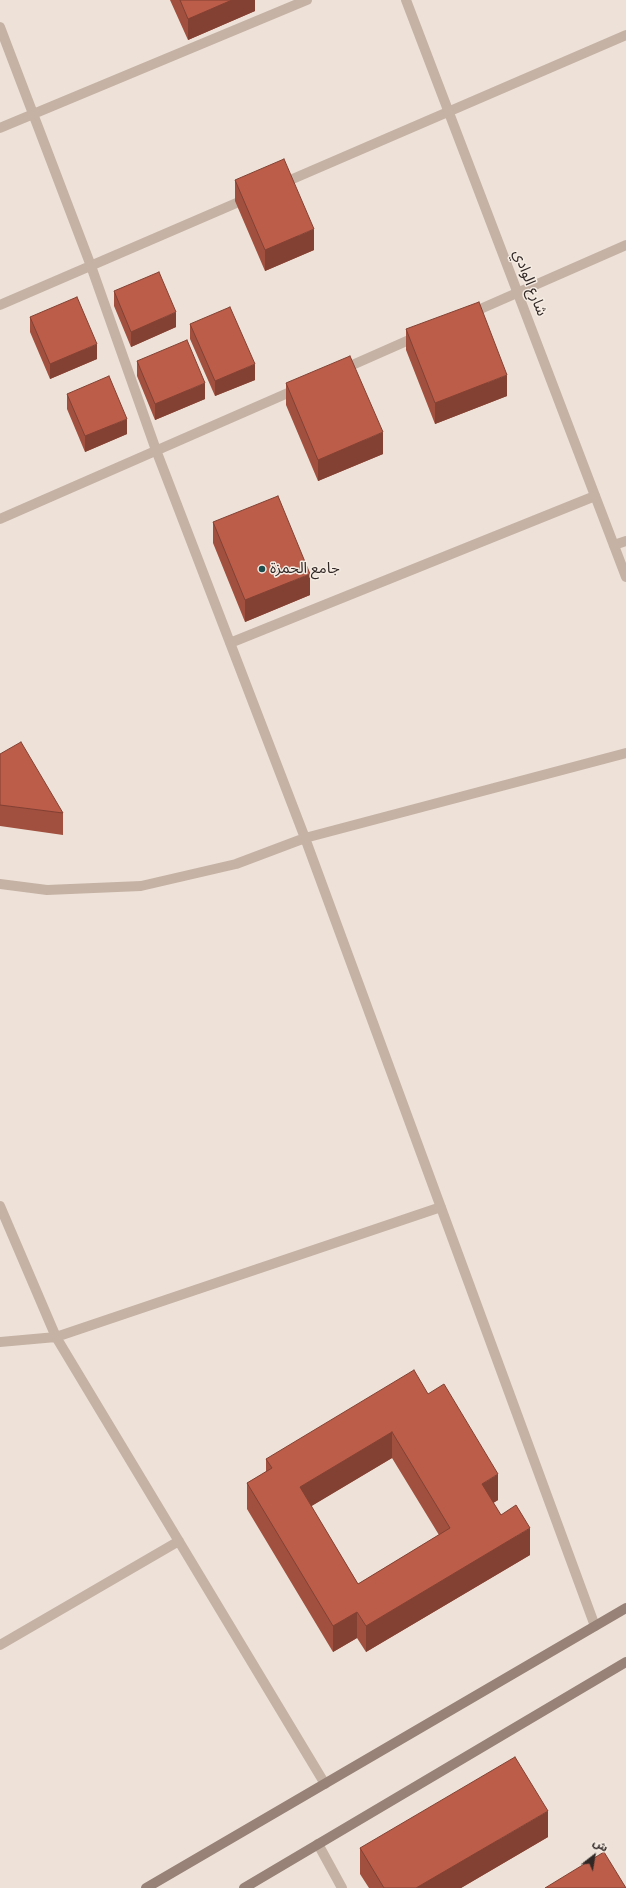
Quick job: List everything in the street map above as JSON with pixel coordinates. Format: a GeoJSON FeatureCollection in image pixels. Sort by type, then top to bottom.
{"type":"FeatureCollection","features":[{"type":"Feature","properties":{"kind":"main road"},"geometry":{"type":"LineString","coordinates":[[146,1888],[626,1608]]}},
{"type":"Feature","properties":{"kind":"main road"},"geometry":{"type":"LineString","coordinates":[[244,1888],[626,1662]]}},
{"type":"Feature","properties":{"kind":"street"},"geometry":{"type":"LineString","coordinates":[[0,128],[307,0]]}},
{"type":"Feature","properties":{"kind":"street","name":"شارع الوادي"},"geometry":{"type":"LineString","coordinates":[[406,0],[626,577]]}},
{"type":"Feature","properties":{"kind":"street"},"geometry":{"type":"LineString","coordinates":[[0,26],[91,266],[156,450],[305,838],[595,1626]]}},
{"type":"Feature","properties":{"kind":"street"},"geometry":{"type":"LineString","coordinates":[[270,188],[626,35]]}},
{"type":"Feature","properties":{"kind":"street"},"geometry":{"type":"LineString","coordinates":[[0,306],[256,195]]}},
{"type":"Feature","properties":{"kind":"street"},"geometry":{"type":"LineString","coordinates":[[460,318],[626,245]]}},
{"type":"Feature","properties":{"kind":"street"},"geometry":{"type":"LineString","coordinates":[[330,375],[431,331]]}},
{"type":"Feature","properties":{"kind":"street"},"geometry":{"type":"LineString","coordinates":[[0,519],[308,384]]}},
{"type":"Feature","properties":{"kind":"street"},"geometry":{"type":"LineString","coordinates":[[230,643],[595,496]]}},
{"type":"Feature","properties":{"kind":"street"},"geometry":{"type":"LineString","coordinates":[[614,545],[626,541]]}},
{"type":"Feature","properties":{"kind":"street"},"geometry":{"type":"LineString","coordinates":[[0,884],[47,890],[141,886],[236,864],[305,838],[626,753]]}},
{"type":"Feature","properties":{"kind":"street"},"geometry":{"type":"LineString","coordinates":[[0,1206],[56,1337],[325,1784]]}},
{"type":"Feature","properties":{"kind":"street"},"geometry":{"type":"LineString","coordinates":[[0,1342],[56,1337],[441,1207]]}},
{"type":"Feature","properties":{"kind":"street"},"geometry":{"type":"LineString","coordinates":[[0,1645],[179,1541]]}},
{"type":"Feature","properties":{"kind":"street"},"geometry":{"type":"LineString","coordinates":[[318,1844],[342,1888]]}},
{"type":"Feature","properties":{"kind":"building"},"geometry":{"type":"Polygon","coordinates":[[[180,0],[232,0],[188,19],[180,0]]]}},
{"type":"Feature","properties":{"kind":"building"},"geometry":{"type":"Polygon","coordinates":[[[284,159],[314,229],[265,250],[235,180],[284,159]]]}},
{"type":"Feature","properties":{"kind":"building"},"geometry":{"type":"Polygon","coordinates":[[[159,272],[176,312],[131,332],[114,291],[159,272]]]}},
{"type":"Feature","properties":{"kind":"building"},"geometry":{"type":"Polygon","coordinates":[[[77,297],[97,344],[50,364],[30,317],[77,297]]]}},
{"type":"Feature","properties":{"kind":"building"},"geometry":{"type":"Polygon","coordinates":[[[479,302],[507,375],[435,403],[406,329],[479,302]]]}},
{"type":"Feature","properties":{"kind":"building"},"geometry":{"type":"Polygon","coordinates":[[[230,307],[255,364],[215,381],[190,324],[230,307]]]}},
{"type":"Feature","properties":{"kind":"building"},"geometry":{"type":"Polygon","coordinates":[[[187,340],[205,383],[155,404],[137,361],[187,340]]]}},
{"type":"Feature","properties":{"kind":"building"},"geometry":{"type":"Polygon","coordinates":[[[350,356],[383,432],[318,460],[286,383],[350,356]]]}},
{"type":"Feature","properties":{"kind":"building"},"geometry":{"type":"Polygon","coordinates":[[[109,376],[127,419],[85,436],[67,394],[109,376]]]}},
{"type":"Feature","properties":{"kind":"building","name":"جامع الحمزة"},"geometry":{"type":"Polygon","coordinates":[[[278,496],[310,574],[245,600],[213,522],[278,496]]]}},
{"type":"Feature","properties":{"kind":"building"},"geometry":{"type":"Polygon","coordinates":[[[21,742],[63,813],[0,805],[0,754],[21,742]]]}},
{"type":"Feature","properties":{"kind":"building"},"geometry":{"type":"Polygon","coordinates":[[[414,1370],[428,1394],[444,1384],[498,1474],[482,1484],[501,1515],[516,1505],[530,1528],[366,1626],[357,1612],[333,1626],[247,1483],[272,1468],[266,1459],[414,1370]],[[392,1432],[300,1487],[358,1584],[450,1528],[392,1432]]]}},
{"type":"Feature","properties":{"kind":"building"},"geometry":{"type":"Polygon","coordinates":[[[515,1757],[548,1811],[416,1888],[384,1888],[360,1848],[515,1757]]]}},
{"type":"Feature","properties":{"kind":"building"},"geometry":{"type":"Polygon","coordinates":[[[604,1852],[626,1888],[545,1888],[604,1852]]]}},
{"type":"Feature","properties":{"kind":"place","name":"جامع الحمزة"},"geometry":{"type":"Point","coordinates":[262,569]}}]}
